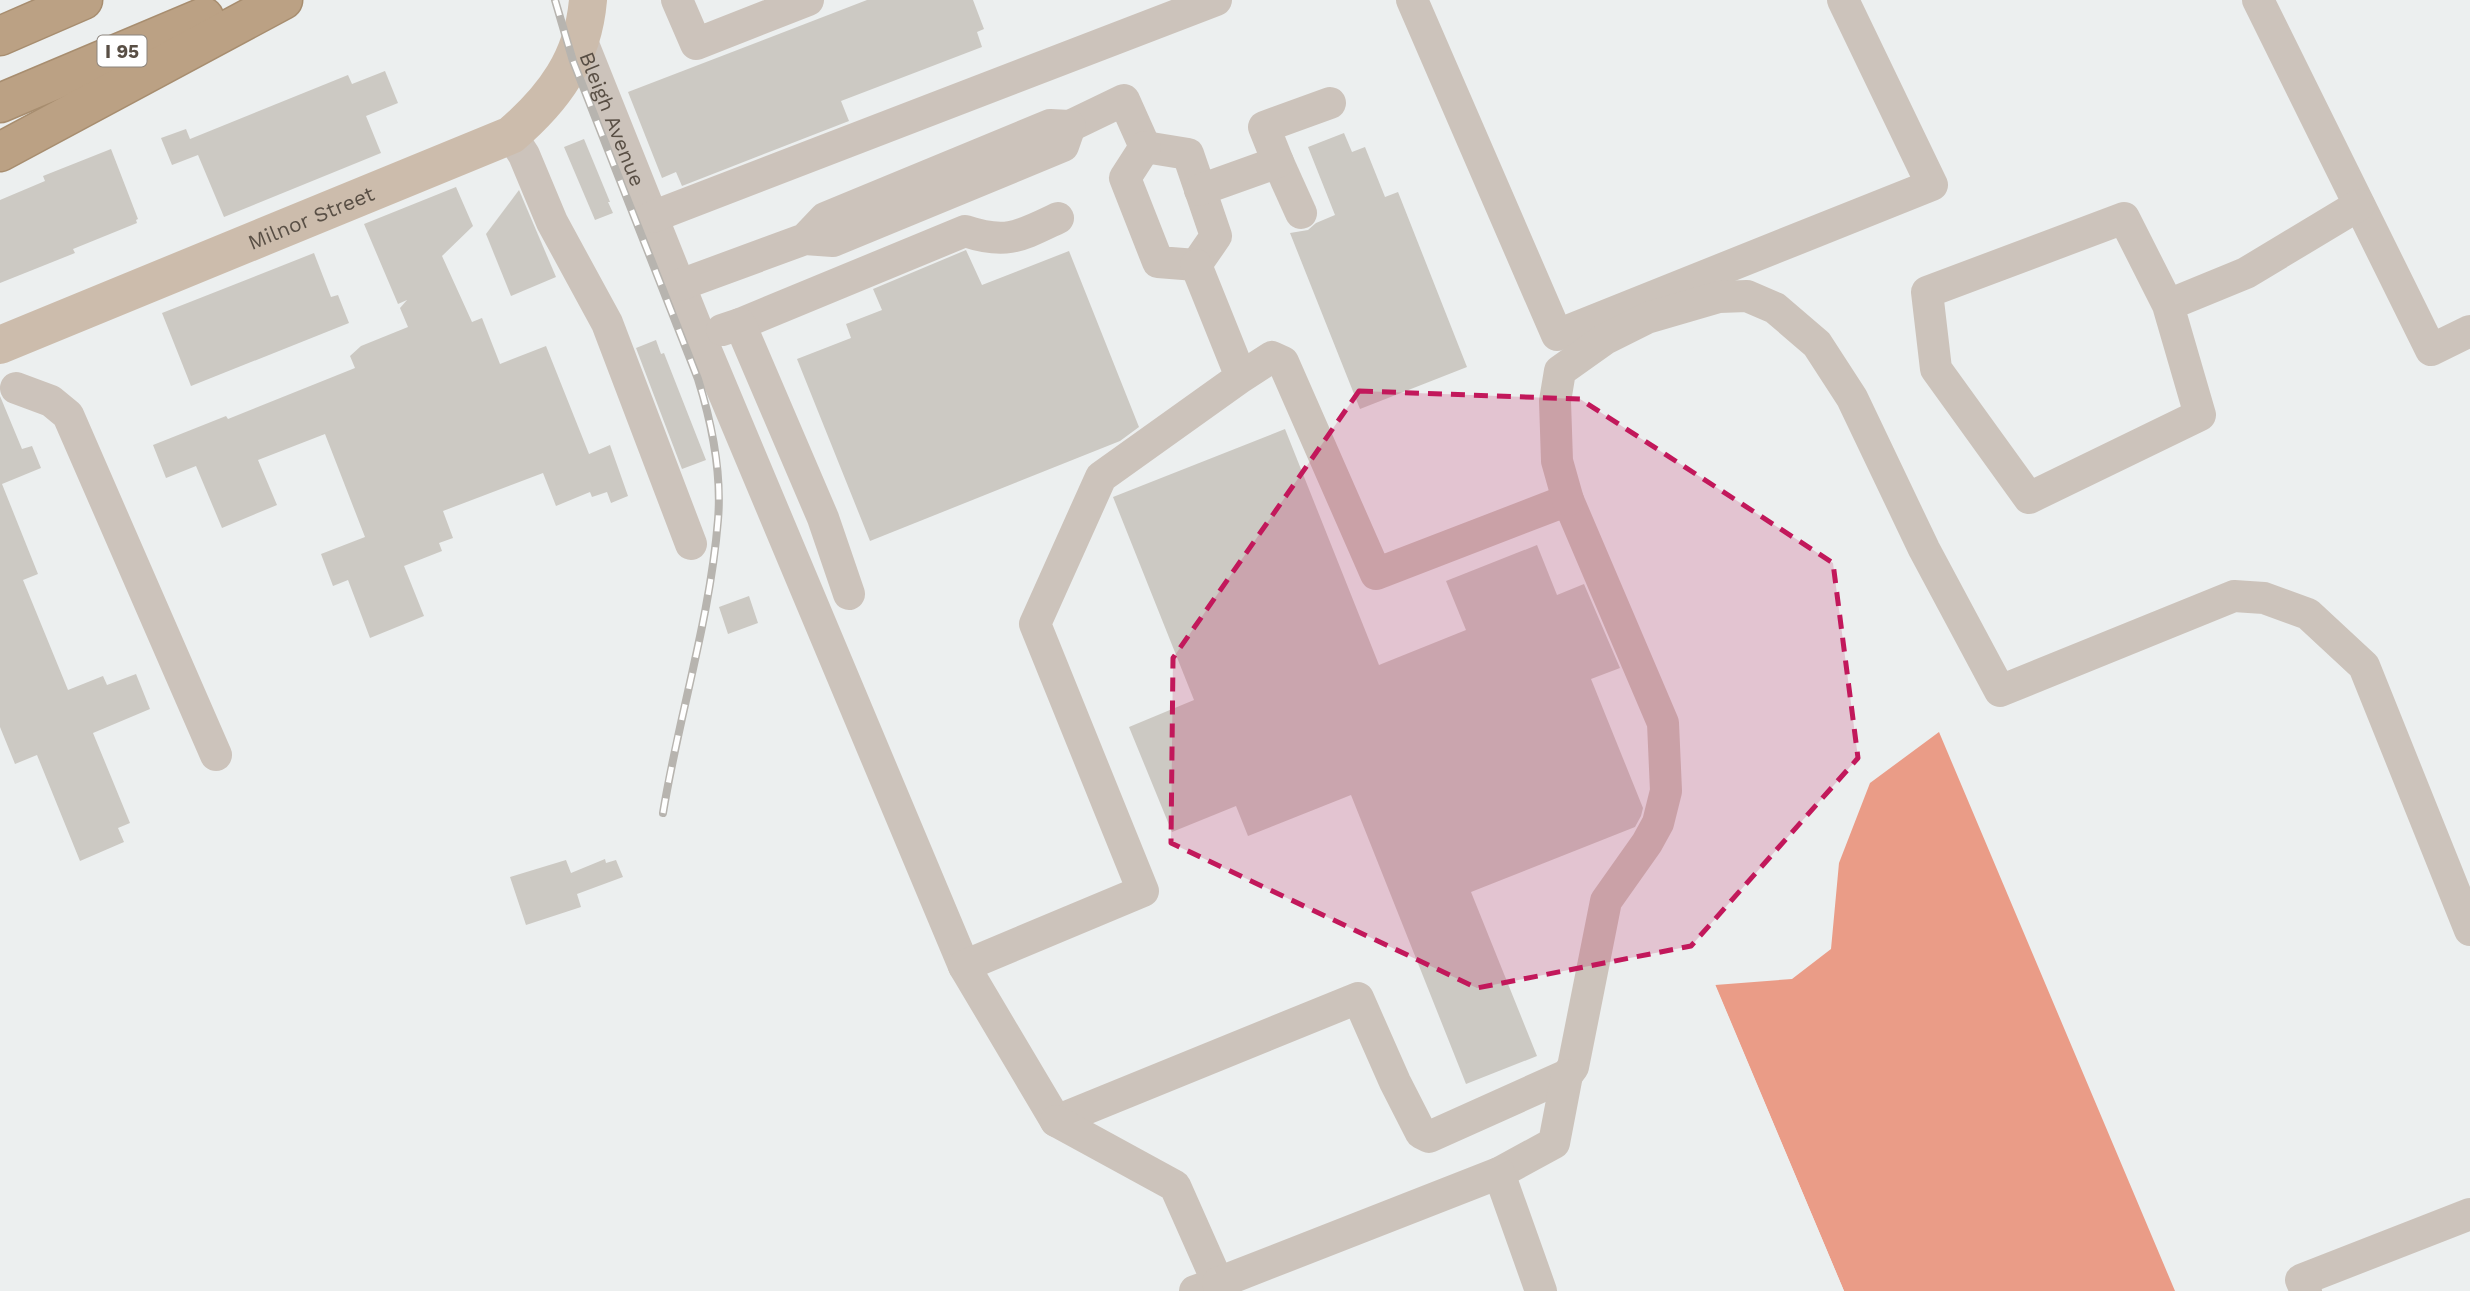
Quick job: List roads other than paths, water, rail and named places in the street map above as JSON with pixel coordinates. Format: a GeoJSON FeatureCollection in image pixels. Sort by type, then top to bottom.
{"type":"FeatureCollection","features":[{"type":"Feature","properties":{"kind":"highway"},"geometry":{"type":"LineString","coordinates":[[0,36],[83,0]]}},
{"type":"Feature","properties":{"kind":"highway","name":"I 95"},"geometry":{"type":"LineString","coordinates":[[0,103],[244,0]]}},
{"type":"Feature","properties":{"kind":"highway"},"geometry":{"type":"LineString","coordinates":[[0,152],[283,0]]}},
{"type":"Feature","properties":{"kind":"main road","name":"Bleigh Avenue"},"geometry":{"type":"LineString","coordinates":[[581,39],[588,0]]}},
{"type":"Feature","properties":{"kind":"main road","name":"Milnor Street"},"geometry":{"type":"LineString","coordinates":[[5,342],[511,135],[550,97],[573,61],[581,39]]}},
{"type":"Feature","properties":{"kind":"lane"},"geometry":{"type":"LineString","coordinates":[[677,0],[696,44],[808,0]]}},
{"type":"Feature","properties":{"kind":"lane"},"geometry":{"type":"LineString","coordinates":[[656,226],[1216,0]]}},
{"type":"Feature","properties":{"kind":"lane"},"geometry":{"type":"LineString","coordinates":[[1412,0],[1557,335],[1932,185],[1843,0]]}},
{"type":"Feature","properties":{"kind":"lane"},"geometry":{"type":"LineString","coordinates":[[2258,0],[2431,350],[2470,331]]}},
{"type":"Feature","properties":{"kind":"lane","name":"Bleigh Avenue"},"geometry":{"type":"LineString","coordinates":[[581,39],[701,338],[964,966],[1056,1121]]}},
{"type":"Feature","properties":{"kind":"lane"},"geometry":{"type":"LineString","coordinates":[[680,285],[805,239],[833,241],[1063,146],[1070,126],[1124,100],[1145,147]]}},
{"type":"Feature","properties":{"kind":"lane"},"geometry":{"type":"LineString","coordinates":[[1301,213],[1264,127],[1330,103]]}},
{"type":"Feature","properties":{"kind":"lane"},"geometry":{"type":"LineString","coordinates":[[511,135],[524,155],[552,222],[607,323],[691,544]]}},
{"type":"Feature","properties":{"kind":"lane"},"geometry":{"type":"LineString","coordinates":[[1145,147],[1188,154],[1216,236],[1196,265]]}},
{"type":"Feature","properties":{"kind":"lane"},"geometry":{"type":"LineString","coordinates":[[1145,147],[1125,178],[1158,262],[1196,265]]}},
{"type":"Feature","properties":{"kind":"lane"},"geometry":{"type":"LineString","coordinates":[[1200,190],[1278,162]]}},
{"type":"Feature","properties":{"kind":"lane"},"geometry":{"type":"LineString","coordinates":[[2168,305],[2246,273],[2359,205]]}},
{"type":"Feature","properties":{"kind":"lane"},"geometry":{"type":"LineString","coordinates":[[701,338],[965,231],[988,239],[1019,236],[1058,218]]}},
{"type":"Feature","properties":{"kind":"lane"},"geometry":{"type":"LineString","coordinates":[[2124,218],[2168,305],[2200,415],[2029,498],[1936,369],[1927,292],[2124,218]]}},
{"type":"Feature","properties":{"kind":"lane"},"geometry":{"type":"LineString","coordinates":[[1196,265],[1241,377]]}},
{"type":"Feature","properties":{"kind":"lane"},"geometry":{"type":"LineString","coordinates":[[1056,1121],[1358,998],[1400,1092],[1421,1133],[1429,1137],[1566,1075],[1573,1067],[1606,901],[1647,843],[1658,822],[1666,791],[1663,723],[1568,500],[1557,461],[1555,401],[1560,372],[1605,339],[1647,318],[1719,297],[1747,296],[1776,308],[1817,344],[1852,398],[1924,550],[2000,691],[2234,596],[2264,598],[2308,614],[2364,666],[2470,930]]}},
{"type":"Feature","properties":{"kind":"lane"},"geometry":{"type":"LineString","coordinates":[[740,324],[823,519],[849,593]]}},
{"type":"Feature","properties":{"kind":"lane"},"geometry":{"type":"LineString","coordinates":[[5,342],[18,375],[8,393],[51,401],[68,415],[216,755]]}},
{"type":"Feature","properties":{"kind":"lane"},"geometry":{"type":"LineString","coordinates":[[964,966],[1143,891],[1035,624],[1101,477],[1272,357],[1283,362],[1376,574],[1568,500]]}},
{"type":"Feature","properties":{"kind":"lane"},"geometry":{"type":"LineString","coordinates":[[1056,1121],[1175,1186],[1206,1287],[1499,1173],[1554,1143],[1566,1075]]}},
{"type":"Feature","properties":{"kind":"lane"},"geometry":{"type":"LineString","coordinates":[[1499,1173],[1541,1291]]}},
{"type":"Feature","properties":{"kind":"lane"},"geometry":{"type":"LineString","coordinates":[[2306,1291],[2301,1280],[2470,1214]]}},
{"type":"Feature","properties":{"kind":"railway"},"geometry":{"type":"LineString","coordinates":[[555,0],[573,61],[698,379],[712,431],[717,466],[719,502],[714,557],[663,813]]}}]}
